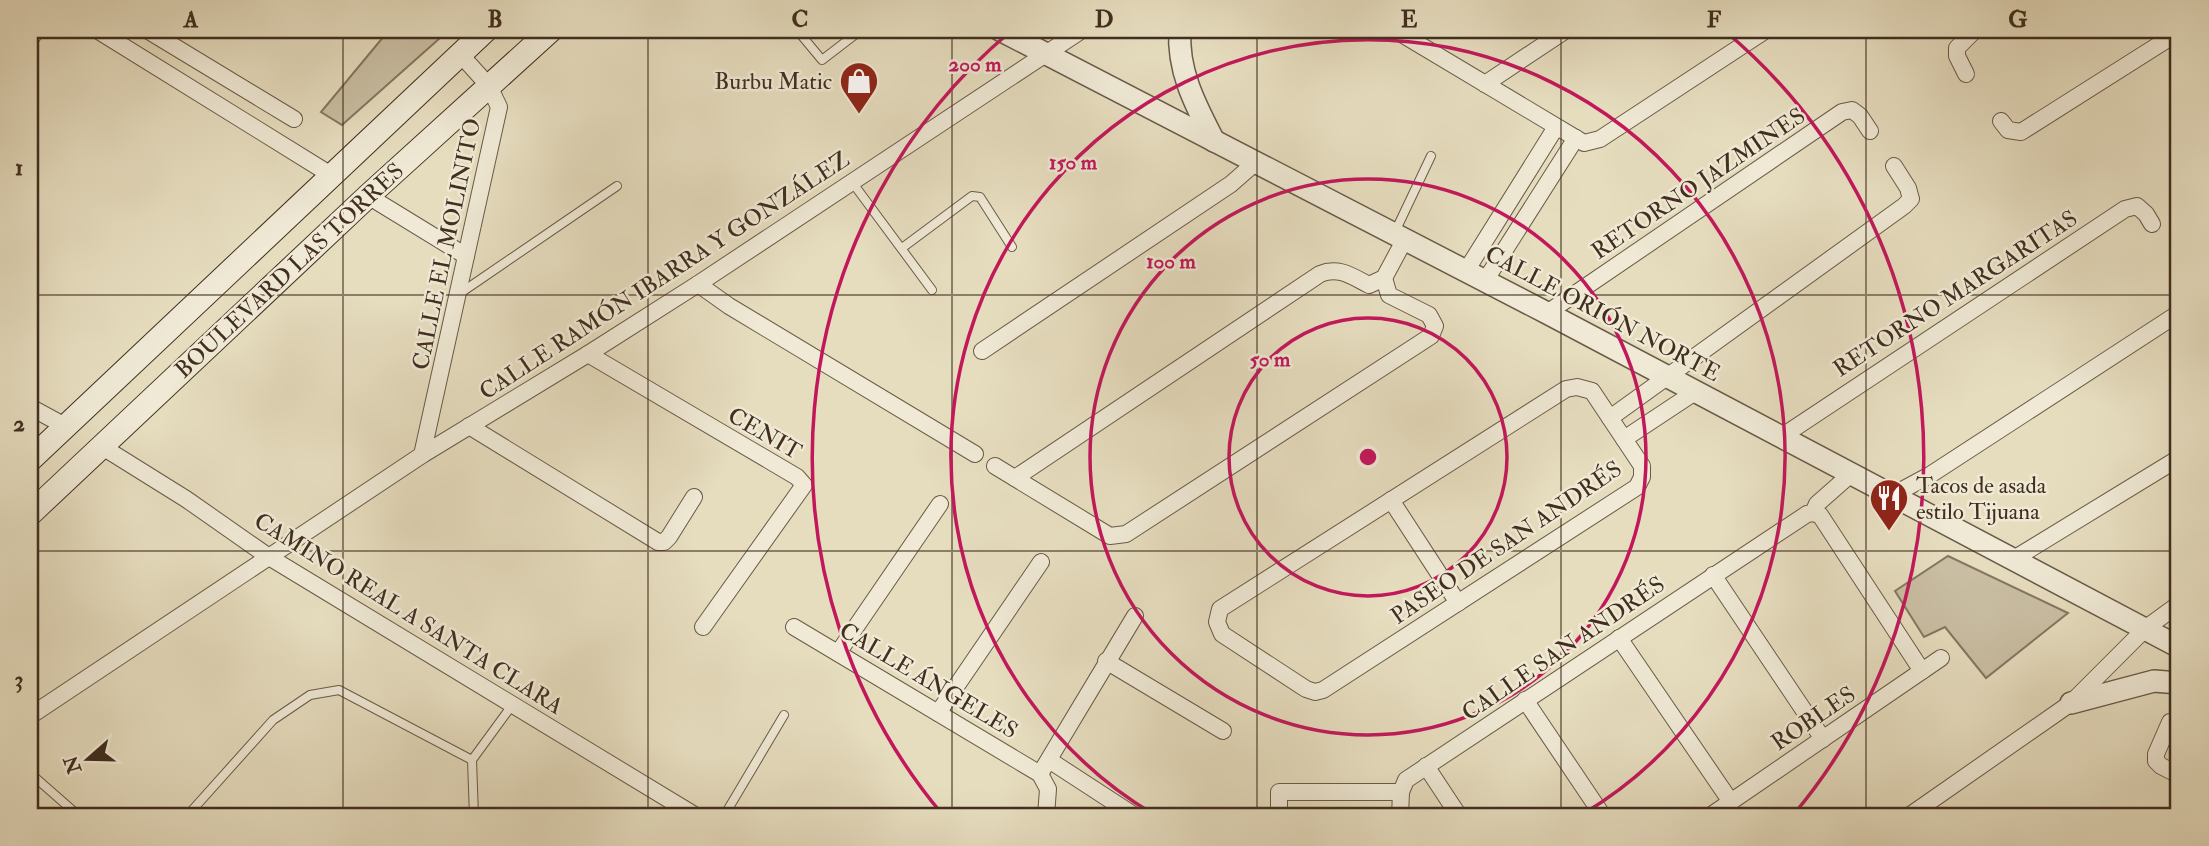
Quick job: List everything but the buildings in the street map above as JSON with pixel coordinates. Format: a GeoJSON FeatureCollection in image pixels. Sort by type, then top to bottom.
{"type":"FeatureCollection","features":[{"type":"Feature","properties":{"kind":"main road","name":"BOULEVARD LAS TORRES"},"geometry":{"type":"LineString","coordinates":[[30,460],[486,30]]}},
{"type":"Feature","properties":{"kind":"main road","name":"BOULEVARD LAS TORRES"},"geometry":{"type":"LineString","coordinates":[[30,514],[368,196],[551,30]]}},
{"type":"Feature","properties":{"kind":"street"},"geometry":{"type":"LineString","coordinates":[[30,39],[37,30]]}},
{"type":"Feature","properties":{"kind":"street"},"geometry":{"type":"LineString","coordinates":[[97,30],[331,175]]}},
{"type":"Feature","properties":{"kind":"street"},"geometry":{"type":"LineString","coordinates":[[147,30],[294,119]]}},
{"type":"Feature","properties":{"kind":"street","name":"CALLE ORIÓN NORTE"},"geometry":{"type":"LineString","coordinates":[[1000,30],[1547,313],[2179,647]]}},
{"type":"Feature","properties":{"kind":"street","name":"CALLE RAMÓN IBARRA Y GONZÁLEZ"},"geometry":{"type":"LineString","coordinates":[[30,716],[422,455],[588,355],[1082,30]]}},
{"type":"Feature","properties":{"kind":"street"},"geometry":{"type":"LineString","coordinates":[[1180,30],[1178,46],[1189,92],[1214,141]]}},
{"type":"Feature","properties":{"kind":"street"},"geometry":{"type":"LineString","coordinates":[[1395,30],[1584,143],[1600,139],[1766,30]]}},
{"type":"Feature","properties":{"kind":"street"},"geometry":{"type":"LineString","coordinates":[[1485,84],[1566,30]]}},
{"type":"Feature","properties":{"kind":"street"},"geometry":{"type":"LineString","coordinates":[[1966,74],[1957,56],[1957,48],[1975,30]]}},
{"type":"Feature","properties":{"kind":"street"},"geometry":{"type":"LineString","coordinates":[[2001,121],[2008,130],[2021,132],[2179,32]]}},
{"type":"Feature","properties":{"kind":"street","name":"CALLE EL MOLINITO"},"geometry":{"type":"LineString","coordinates":[[422,455],[499,107],[489,86],[460,54]]}},
{"type":"Feature","properties":{"kind":"street","name":"RETORNO JAZMINES"},"geometry":{"type":"LineString","coordinates":[[1547,313],[1842,113],[1852,110],[1870,131]]}},
{"type":"Feature","properties":{"kind":"street"},"geometry":{"type":"LineString","coordinates":[[1466,271],[1556,127]]}},
{"type":"Feature","properties":{"kind":"street"},"geometry":{"type":"LineString","coordinates":[[1485,281],[1576,138]]}},
{"type":"Feature","properties":{"kind":"street"},"geometry":{"type":"LineString","coordinates":[[982,351],[1231,184],[1256,162]]}},
{"type":"Feature","properties":{"kind":"street"},"geometry":{"type":"LineString","coordinates":[[1610,418],[1904,206],[1911,199],[1908,188],[1894,166]]}},
{"type":"Feature","properties":{"kind":"street"},"geometry":{"type":"LineString","coordinates":[[368,196],[466,256]]}},
{"type":"Feature","properties":{"kind":"street","name":"RETORNO MARGARITAS"},"geometry":{"type":"LineString","coordinates":[[1781,437],[2124,209],[2137,206],[2146,214],[2152,225]]}},
{"type":"Feature","properties":{"kind":"street"},"geometry":{"type":"LineString","coordinates":[[1377,282],[1400,237]]}},
{"type":"Feature","properties":{"kind":"street"},"geometry":{"type":"LineString","coordinates":[[995,466],[1110,536],[1126,534],[1431,335],[1435,326],[1429,315],[1389,295],[1377,282],[1331,270],[1321,274],[1015,478]]}},
{"type":"Feature","properties":{"kind":"street"},"geometry":{"type":"LineString","coordinates":[[698,284],[729,306],[975,454]]}},
{"type":"Feature","properties":{"kind":"street"},"geometry":{"type":"LineString","coordinates":[[1891,496],[1930,475],[2179,313]]}},
{"type":"Feature","properties":{"kind":"street","name":"CENIT"},"geometry":{"type":"LineString","coordinates":[[588,355],[797,477],[804,485],[703,627]]}},
{"type":"Feature","properties":{"kind":"street","name":"PASEO DE SAN ANDRÉS"},"geometry":{"type":"LineString","coordinates":[[1577,387],[1591,391],[1624,439],[1642,466],[1642,477],[1637,487],[1323,690],[1315,692],[1306,689],[1222,634],[1217,622],[1220,609],[1566,390],[1577,387]]}},
{"type":"Feature","properties":{"kind":"street"},"geometry":{"type":"LineString","coordinates":[[1624,439],[1695,392]]}},
{"type":"Feature","properties":{"kind":"street"},"geometry":{"type":"LineString","coordinates":[[30,407],[65,426]]}},
{"type":"Feature","properties":{"kind":"street"},"geometry":{"type":"LineString","coordinates":[[469,426],[658,542],[664,542],[669,537],[694,497]]}},
{"type":"Feature","properties":{"kind":"street","name":"CAMINO REAL A SANTA CLARA"},"geometry":{"type":"LineString","coordinates":[[101,446],[187,499],[269,557],[696,816]]}},
{"type":"Feature","properties":{"kind":"street"},"geometry":{"type":"LineString","coordinates":[[2012,560],[2179,458]]}},
{"type":"Feature","properties":{"kind":"street","name":"CALLE SAN ANDRÉS"},"geometry":{"type":"LineString","coordinates":[[1401,792],[1406,780],[1426,766],[1807,514],[1817,514],[1817,504],[1856,477]]}},
{"type":"Feature","properties":{"kind":"street"},"geometry":{"type":"LineString","coordinates":[[1391,500],[1458,603]]}},
{"type":"Feature","properties":{"kind":"street"},"geometry":{"type":"LineString","coordinates":[[838,653],[940,504]]}},
{"type":"Feature","properties":{"kind":"street"},"geometry":{"type":"LineString","coordinates":[[1817,514],[1922,671]]}},
{"type":"Feature","properties":{"kind":"street"},"geometry":{"type":"LineString","coordinates":[[938,713],[1041,562]]}},
{"type":"Feature","properties":{"kind":"street"},"geometry":{"type":"LineString","coordinates":[[1713,575],[1823,739]]}},
{"type":"Feature","properties":{"kind":"street"},"geometry":{"type":"LineString","coordinates":[[1909,816],[2071,703],[2146,628],[2179,604]]}},
{"type":"Feature","properties":{"kind":"street"},"geometry":{"type":"LineString","coordinates":[[1046,816],[1048,789],[1044,767],[1135,616]]}},
{"type":"Feature","properties":{"kind":"street","name":"CALLE ÁNGELES"},"geometry":{"type":"LineString","coordinates":[[794,626],[938,713],[1135,816]]}},
{"type":"Feature","properties":{"kind":"street"},"geometry":{"type":"LineString","coordinates":[[1619,638],[1731,802]]}},
{"type":"Feature","properties":{"kind":"street","name":"ROBLES"},"geometry":{"type":"LineString","coordinates":[[1710,816],[1941,658]]}},
{"type":"Feature","properties":{"kind":"street"},"geometry":{"type":"LineString","coordinates":[[1106,661],[1223,731]]}},
{"type":"Feature","properties":{"kind":"street"},"geometry":{"type":"LineString","coordinates":[[2071,703],[2154,681],[2179,683]]}},
{"type":"Feature","properties":{"kind":"street"},"geometry":{"type":"LineString","coordinates":[[1525,700],[1603,816]]}},
{"type":"Feature","properties":{"kind":"street"},"geometry":{"type":"LineString","coordinates":[[2170,722],[2156,754],[2156,761],[2179,775]]}},
{"type":"Feature","properties":{"kind":"street"},"geometry":{"type":"LineString","coordinates":[[1426,766],[1458,816]]}},
{"type":"Feature","properties":{"kind":"street"},"geometry":{"type":"LineString","coordinates":[[1279,816],[1279,792],[1401,792],[1400,816]]}},
{"type":"Feature","properties":{"kind":"lane"},"geometry":{"type":"LineString","coordinates":[[797,30],[822,60],[858,31]]}},
{"type":"Feature","properties":{"kind":"lane"},"geometry":{"type":"LineString","coordinates":[[1400,237],[1431,156]]}},
{"type":"Feature","properties":{"kind":"lane"},"geometry":{"type":"LineString","coordinates":[[852,182],[932,290]]}},
{"type":"Feature","properties":{"kind":"lane"},"geometry":{"type":"LineString","coordinates":[[459,294],[617,186]]}},
{"type":"Feature","properties":{"kind":"lane"},"geometry":{"type":"LineString","coordinates":[[902,248],[972,196],[980,197],[1012,247]]}},
{"type":"Feature","properties":{"kind":"lane"},"geometry":{"type":"LineString","coordinates":[[187,816],[273,720],[310,695],[339,690],[472,760]]}},
{"type":"Feature","properties":{"kind":"lane"},"geometry":{"type":"LineString","coordinates":[[474,816],[472,760],[513,704]]}},
{"type":"Feature","properties":{"kind":"lane"},"geometry":{"type":"LineString","coordinates":[[724,816],[784,715]]}},
{"type":"Feature","properties":{"kind":"lane"},"geometry":{"type":"LineString","coordinates":[[30,773],[79,816]]}},
{"type":"Feature","properties":{"kind":"shaded area"},"geometry":{"type":"Polygon","coordinates":[[[389,30],[449,30],[342,125],[321,112],[389,30]]]}},
{"type":"Feature","properties":{"kind":"shaded area"},"geometry":{"type":"Polygon","coordinates":[[[1948,556],[2068,613],[1986,678],[1945,627],[1924,637],[1895,591],[1948,556]]]}},
{"type":"Feature","properties":{"kind":"place","name":"Burbu Matic"},"geometry":{"type":"Point","coordinates":[859,115]}},
{"type":"Feature","properties":{"kind":"place","name":"Tacos de asada estilo Tijuana"},"geometry":{"type":"Point","coordinates":[1889,532]}}]}
